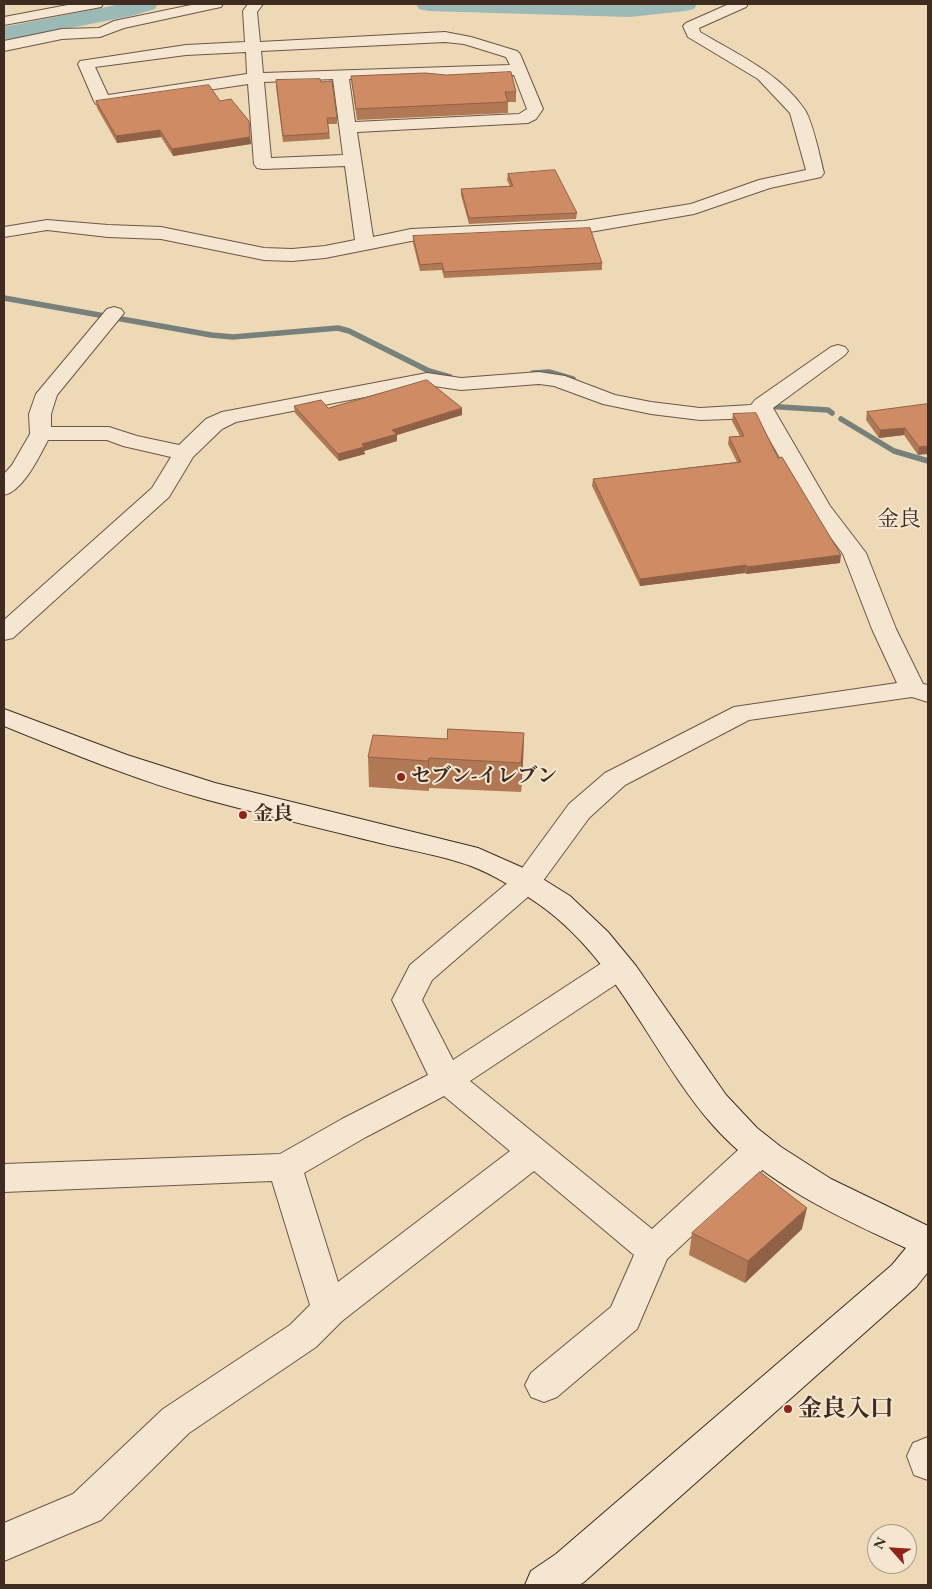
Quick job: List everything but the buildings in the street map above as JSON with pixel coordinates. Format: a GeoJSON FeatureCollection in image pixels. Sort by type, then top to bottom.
{"type":"FeatureCollection","features":[{"type":"Feature","properties":{"kind":"street"},"geometry":{"type":"LineString","coordinates":[[4,21],[96,4]]}},
{"type":"Feature","properties":{"kind":"street"},"geometry":{"type":"LineString","coordinates":[[4,46],[70,33],[97,34],[106,32],[119,24],[216,4]]}},
{"type":"Feature","properties":{"kind":"street"},"geometry":{"type":"LineString","coordinates":[[256,4],[250,11],[263,164],[352,160]]}},
{"type":"Feature","properties":{"kind":"street"},"geometry":{"type":"LineString","coordinates":[[4,232],[48,226],[69,226],[108,231],[161,234],[264,254],[292,255],[325,252],[411,235],[584,227],[694,209],[765,184],[815,173],[812,154],[798,112],[764,76],[693,34],[691,26],[741,4]]}},
{"type":"Feature","properties":{"kind":"street"},"geometry":{"type":"LineString","coordinates":[[348,127],[522,119],[530,115],[535,109],[520,70],[512,54],[466,40],[445,37],[186,50],[86,64],[102,101],[255,78],[520,70]]}},
{"type":"Feature","properties":{"kind":"street"},"geometry":{"type":"LineString","coordinates":[[340,74],[365,245]]}},
{"type":"Feature","properties":{"kind":"street"},"geometry":{"type":"LineString","coordinates":[[4,488],[21,468],[41,434],[40,414],[47,394],[110,318]]}},
{"type":"Feature","properties":{"kind":"street"},"geometry":{"type":"LineString","coordinates":[[4,633],[161,492],[184,452],[214,424],[230,417],[427,379],[461,384],[539,378],[558,380],[610,400],[651,408],[700,414],[762,408],[838,351]]}},
{"type":"Feature","properties":{"kind":"street"},"geometry":{"type":"LineString","coordinates":[[653,1250],[447,1080],[407,1000],[421,972],[527,882],[579,811],[615,779],[743,713],[921,691],[884,629],[854,553],[820,508],[762,408]]}},
{"type":"Feature","properties":{"kind":"street"},"geometry":{"type":"LineString","coordinates":[[41,434],[109,433],[131,441],[184,452]]}},
{"type":"Feature","properties":{"kind":"street"},"geometry":{"type":"LineString","coordinates":[[4,717],[117,761],[200,788],[478,858],[505,869],[554,900],[584,924],[619,967],[723,1115],[760,1151],[786,1170],[856,1210],[928,1244],[904,1276],[570,1568],[545,1585]]}},
{"type":"Feature","properties":{"kind":"street"},"geometry":{"type":"LineString","coordinates":[[4,1178],[285,1167],[354,1128],[447,1080],[619,967]]}},
{"type":"Feature","properties":{"kind":"street"},"geometry":{"type":"LineString","coordinates":[[544,1385],[624,1318],[653,1250],[760,1151]]}},
{"type":"Feature","properties":{"kind":"street"},"geometry":{"type":"LineString","coordinates":[[4,1542],[87,1507],[176,1421],[303,1336],[329,1310],[534,1152]]}},
{"type":"Feature","properties":{"kind":"street"},"geometry":{"type":"LineString","coordinates":[[285,1167],[329,1310]]}},
{"type":"Feature","properties":{"kind":"street"},"geometry":{"type":"LineString","coordinates":[[928,1456],[926,1456],[928,1462]]}},
{"type":"Feature","properties":{"kind":"waterway"},"geometry":{"type":"LineString","coordinates":[[4,34],[131,9],[146,4]]}},
{"type":"Feature","properties":{"kind":"waterway"},"geometry":{"type":"LineString","coordinates":[[428,4],[630,10],[685,4]]}},
{"type":"Feature","properties":{"kind":"waterway"},"geometry":{"type":"LineString","coordinates":[[4,298],[211,335],[233,337],[338,328],[349,331],[429,371],[450,377]]}},
{"type":"Feature","properties":{"kind":"waterway"},"geometry":{"type":"LineString","coordinates":[[533,373],[549,372],[573,379]]}},
{"type":"Feature","properties":{"kind":"waterway"},"geometry":{"type":"LineString","coordinates":[[765,406],[828,410],[832,413]]}},
{"type":"Feature","properties":{"kind":"waterway"},"geometry":{"type":"LineString","coordinates":[[841,419],[894,451],[928,461]]}},
{"type":"Feature","properties":{"kind":"place","name":"セブン-イレブン"},"geometry":{"type":"Point","coordinates":[401,777]}},
{"type":"Feature","properties":{"kind":"place","name":"金良"},"geometry":{"type":"Point","coordinates":[243,815]}},
{"type":"Feature","properties":{"kind":"place","name":"金良入口"},"geometry":{"type":"Point","coordinates":[788,1409]}},
{"type":"Feature","properties":{"kind":"district","name":"金良"},"geometry":{"type":"Point","coordinates":[899,520]}}]}
